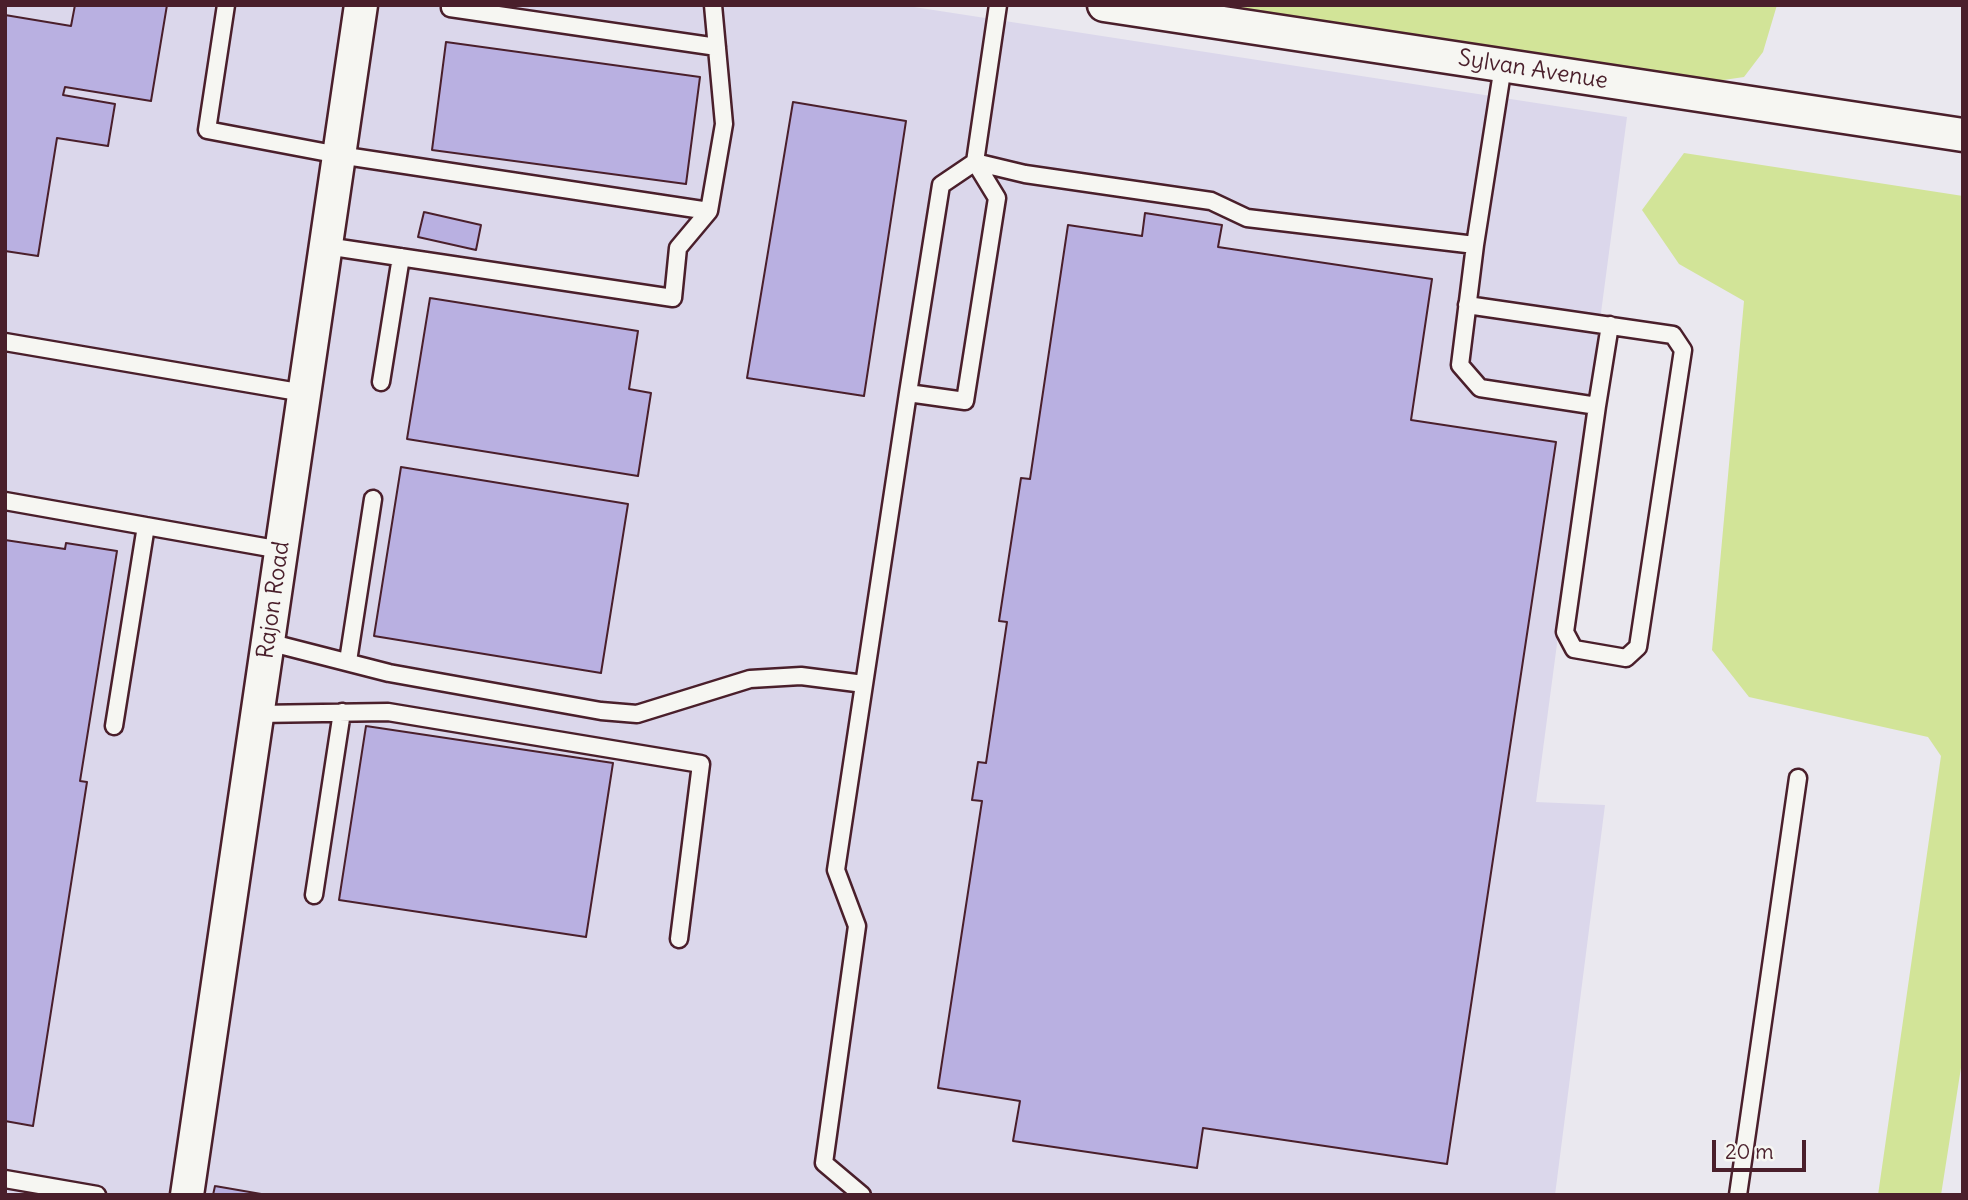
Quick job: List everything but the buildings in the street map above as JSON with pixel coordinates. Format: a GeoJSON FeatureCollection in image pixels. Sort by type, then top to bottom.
{"type":"FeatureCollection","features":[{"type":"Feature","properties":{"kind":"street","name":"Rajon Road"},"geometry":{"type":"LineString","coordinates":[[187,1195],[361,5]]}},
{"type":"Feature","properties":{"kind":"street","name":"Sylvan Avenue"},"geometry":{"type":"LineString","coordinates":[[1104,5],[1963,135]]}},
{"type":"Feature","properties":{"kind":"lane"},"geometry":{"type":"LineString","coordinates":[[226,5],[207,130],[339,155],[709,211]]}},
{"type":"Feature","properties":{"kind":"lane"},"geometry":{"type":"LineString","coordinates":[[326,246],[673,298],[678,248],[709,211],[724,124],[713,5]]}},
{"type":"Feature","properties":{"kind":"lane"},"geometry":{"type":"LineString","coordinates":[[908,393],[965,401],[997,198],[975,162],[998,5]]}},
{"type":"Feature","properties":{"kind":"lane"},"geometry":{"type":"LineString","coordinates":[[450,8],[717,47]]}},
{"type":"Feature","properties":{"kind":"lane"},"geometry":{"type":"LineString","coordinates":[[1503,66],[1475,245],[1460,365],[1480,388],[1597,406]]}},
{"type":"Feature","properties":{"kind":"lane"},"geometry":{"type":"LineString","coordinates":[[862,1195],[824,1163],[857,926],[836,870],[941,185],[975,162],[1025,174],[1211,201],[1247,218],[1475,245]]}},
{"type":"Feature","properties":{"kind":"lane"},"geometry":{"type":"LineString","coordinates":[[381,382],[401,257]]}},
{"type":"Feature","properties":{"kind":"lane"},"geometry":{"type":"LineString","coordinates":[[1467,305],[1610,325],[1673,334],[1683,350],[1638,647],[1626,658],[1574,649],[1565,632],[1610,325]]}},
{"type":"Feature","properties":{"kind":"lane"},"geometry":{"type":"LineString","coordinates":[[5,342],[304,393]]}},
{"type":"Feature","properties":{"kind":"lane"},"geometry":{"type":"LineString","coordinates":[[348,661],[373,499]]}},
{"type":"Feature","properties":{"kind":"lane"},"geometry":{"type":"LineString","coordinates":[[5,501],[281,550]]}},
{"type":"Feature","properties":{"kind":"lane"},"geometry":{"type":"LineString","coordinates":[[114,726],[146,526]]}},
{"type":"Feature","properties":{"kind":"lane"},"geometry":{"type":"LineString","coordinates":[[268,642],[389,673],[601,711],[637,714],[750,679],[801,676],[864,684]]}},
{"type":"Feature","properties":{"kind":"lane"},"geometry":{"type":"LineString","coordinates":[[314,895],[342,712]]}},
{"type":"Feature","properties":{"kind":"lane"},"geometry":{"type":"LineString","coordinates":[[257,713],[388,712],[701,764],[679,939]]}},
{"type":"Feature","properties":{"kind":"lane"},"geometry":{"type":"LineString","coordinates":[[1738,1195],[1798,778]]}},
{"type":"Feature","properties":{"kind":"lane"},"geometry":{"type":"LineString","coordinates":[[5,1179],[97,1195]]}},
{"type":"Feature","properties":{"kind":"shaded area"},"geometry":{"type":"Polygon","coordinates":[[[5,5],[901,5],[1627,117],[1536,802],[1605,805],[1555,1195],[5,1195],[5,5]]]}},
{"type":"Feature","properties":{"kind":"green space"},"geometry":{"type":"Polygon","coordinates":[[[1182,5],[1777,5],[1763,52],[1744,77],[1696,84],[1182,5]]]}},
{"type":"Feature","properties":{"kind":"green space"},"geometry":{"type":"Polygon","coordinates":[[[1684,153],[1963,196],[1963,1055],[1941,1195],[1878,1195],[1941,756],[1928,737],[1749,697],[1712,650],[1744,301],[1679,264],[1642,210],[1684,153]]]}}]}
